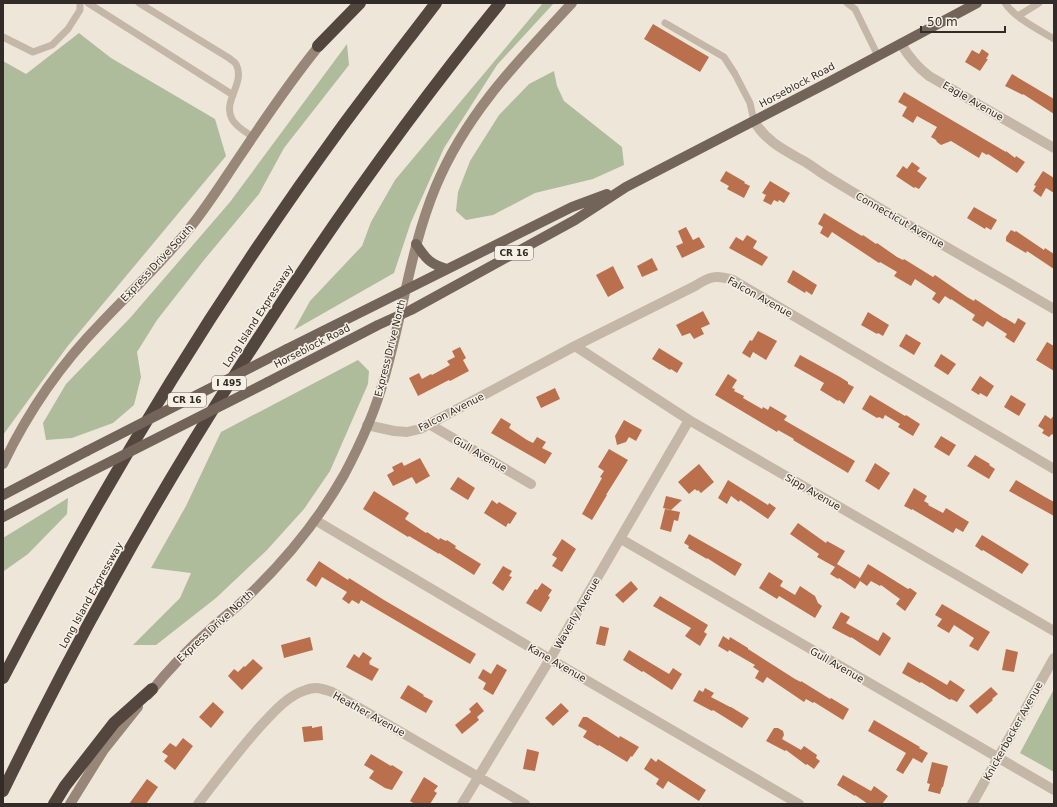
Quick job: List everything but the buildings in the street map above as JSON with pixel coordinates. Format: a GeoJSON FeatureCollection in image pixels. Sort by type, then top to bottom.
{"type":"FeatureCollection","features":[{"type":"Feature","properties":{"kind":"highway"},"geometry":{"type":"LineString","coordinates":[[318,46],[360,3]]}},
{"type":"Feature","properties":{"kind":"highway"},"geometry":{"type":"LineString","coordinates":[[3,678],[108,486],[203,330],[341,128],[436,3]]}},
{"type":"Feature","properties":{"kind":"highway","name":"Long Island Expressway"},"geometry":{"type":"LineString","coordinates":[[3,791],[63,672],[111,582],[210,413],[292,285],[338,218],[434,87],[500,3]]}},
{"type":"Feature","properties":{"kind":"highway"},"geometry":{"type":"LineString","coordinates":[[54,804],[114,723],[152,689]]}},
{"type":"Feature","properties":{"kind":"main road","name":"Express Drive South"},"geometry":{"type":"LineString","coordinates":[[3,464],[27,420],[63,366],[100,323],[177,244],[203,211],[253,137],[318,46],[353,3]]}},
{"type":"Feature","properties":{"kind":"main road","name":"Express Drive North"},"geometry":{"type":"LineString","coordinates":[[70,804],[103,751],[152,689],[182,656],[213,626],[245,599],[272,571],[295,546],[330,498],[367,425],[384,380],[416,244],[424,217],[448,160],[473,117],[505,76],[572,3]]}},
{"type":"Feature","properties":{"kind":"main road","name":"Horseblock Road"},"geometry":{"type":"LineString","coordinates":[[3,517],[378,325],[411,310],[575,220],[626,187],[977,3]]}},
{"type":"Feature","properties":{"kind":"main road","name":"Horseblock Road"},"geometry":{"type":"LineString","coordinates":[[3,495],[287,349],[572,207],[626,187]]}},
{"type":"Feature","properties":{"kind":"main road"},"geometry":{"type":"LineString","coordinates":[[416,244],[426,259],[447,269]]}},
{"type":"Feature","properties":{"kind":"street","name":"Eagle Avenue"},"geometry":{"type":"LineString","coordinates":[[901,44],[910,58],[929,76],[1054,148]]}},
{"type":"Feature","properties":{"kind":"street","name":"Connecticut Avenue"},"geometry":{"type":"LineString","coordinates":[[754,121],[759,129],[782,149],[1054,309]]}},
{"type":"Feature","properties":{"kind":"street","name":"Falcon Avenue"},"geometry":{"type":"LineString","coordinates":[[367,425],[394,431],[407,432],[420,429],[575,346],[695,286],[706,278],[722,276],[733,280],[1054,469]]}},
{"type":"Feature","properties":{"kind":"street","name":"Sipp Avenue"},"geometry":{"type":"LineString","coordinates":[[575,346],[689,420],[1054,631]]}},
{"type":"Feature","properties":{"kind":"street","name":"Waverly Avenue"},"geometry":{"type":"LineString","coordinates":[[462,804],[621,539],[689,420]]}},
{"type":"Feature","properties":{"kind":"street","name":"Gull Avenue"},"geometry":{"type":"LineString","coordinates":[[429,424],[531,484]]}},
{"type":"Feature","properties":{"kind":"street","name":"Kane Avenue"},"geometry":{"type":"LineString","coordinates":[[315,520],[799,804]]}},
{"type":"Feature","properties":{"kind":"street","name":"Gull Avenue"},"geometry":{"type":"LineString","coordinates":[[621,539],[1054,790]]}},
{"type":"Feature","properties":{"kind":"street","name":"Knickerbocker Avenue"},"geometry":{"type":"LineString","coordinates":[[972,804],[1054,658]]}},
{"type":"Feature","properties":{"kind":"street","name":"Heather Avenue"},"geometry":{"type":"LineString","coordinates":[[198,804],[240,749],[273,712],[294,695],[307,689],[318,688],[332,692],[525,804]]}},
{"type":"Feature","properties":{"kind":"lane"},"geometry":{"type":"LineString","coordinates":[[3,37],[33,52],[52,45],[68,29],[80,10],[80,3]]}},
{"type":"Feature","properties":{"kind":"lane"},"geometry":{"type":"LineString","coordinates":[[88,3],[233,95]]}},
{"type":"Feature","properties":{"kind":"lane"},"geometry":{"type":"LineString","coordinates":[[139,3],[229,58],[236,64],[238,83],[229,107],[231,118],[253,137]]}},
{"type":"Feature","properties":{"kind":"lane"},"geometry":{"type":"LineString","coordinates":[[847,3],[855,9],[878,56]]}},
{"type":"Feature","properties":{"kind":"lane"},"geometry":{"type":"LineString","coordinates":[[1005,3],[1024,21],[1054,39]]}},
{"type":"Feature","properties":{"kind":"lane"},"geometry":{"type":"LineString","coordinates":[[1018,16],[1039,3]]}},
{"type":"Feature","properties":{"kind":"lane"},"geometry":{"type":"LineString","coordinates":[[665,23],[724,57],[735,74],[750,103],[754,121]]}},
{"type":"Feature","properties":{"kind":"green space"},"geometry":{"type":"Polygon","coordinates":[[[543,3],[554,3],[497,65],[444,148],[411,222],[394,273],[294,330],[310,301],[362,246],[371,222],[395,180],[543,3]]]}},
{"type":"Feature","properties":{"kind":"green space"},"geometry":{"type":"Polygon","coordinates":[[[79,33],[111,58],[215,119],[226,156],[67,347],[3,435],[3,61],[26,74],[79,33]]]}},
{"type":"Feature","properties":{"kind":"green space"},"geometry":{"type":"Polygon","coordinates":[[[347,44],[349,65],[284,148],[259,194],[204,260],[157,320],[137,352],[141,377],[134,405],[113,423],[72,438],[46,440],[43,423],[66,384],[130,318],[230,202],[347,44]]]}},
{"type":"Feature","properties":{"kind":"green space"},"geometry":{"type":"Polygon","coordinates":[[[554,71],[557,86],[564,101],[622,147],[624,165],[593,179],[535,193],[493,215],[466,220],[456,211],[458,192],[470,161],[499,115],[529,84],[554,71]]]}},
{"type":"Feature","properties":{"kind":"green space"},"geometry":{"type":"Polygon","coordinates":[[[358,360],[369,371],[368,384],[330,471],[304,509],[267,550],[216,598],[156,645],[133,645],[180,598],[191,573],[151,568],[186,506],[221,432],[358,360]]]}},
{"type":"Feature","properties":{"kind":"green space"},"geometry":{"type":"Polygon","coordinates":[[[68,498],[67,514],[28,554],[4,571],[3,574],[3,538],[68,498]]]}},
{"type":"Feature","properties":{"kind":"green space"},"geometry":{"type":"Polygon","coordinates":[[[1054,689],[1054,772],[1020,753],[1054,689]]]}}]}
